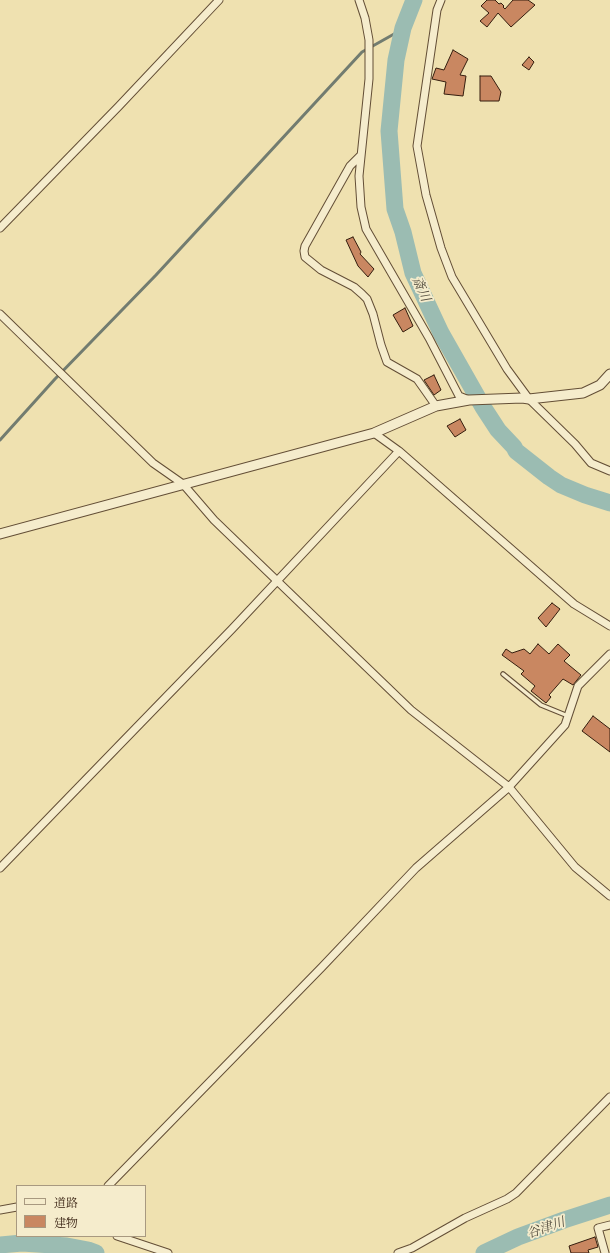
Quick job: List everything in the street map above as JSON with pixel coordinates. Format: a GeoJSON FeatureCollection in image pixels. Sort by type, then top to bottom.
{"type":"FeatureCollection","features":[{"type":"Feature","properties":{"kind":"street"},"geometry":{"type":"LineString","coordinates":[[0,228],[119,106],[219,0]]}},
{"type":"Feature","properties":{"kind":"street"},"geometry":{"type":"LineString","coordinates":[[359,0],[365,18],[368,40],[369,79],[359,176],[361,207],[366,229],[418,318],[459,396],[469,400]]}},
{"type":"Feature","properties":{"kind":"street"},"geometry":{"type":"LineString","coordinates":[[441,0],[437,10],[418,146],[426,195],[441,248],[452,277],[507,370],[526,399],[575,444],[590,463],[610,471]]}},
{"type":"Feature","properties":{"kind":"street"},"geometry":{"type":"LineString","coordinates":[[360,156],[350,166],[306,246],[304,251],[305,257],[321,270],[354,287],[367,299],[373,314],[380,345],[387,362],[417,379],[436,406]]}},
{"type":"Feature","properties":{"kind":"street"},"geometry":{"type":"LineString","coordinates":[[0,314],[153,463],[183,484],[214,520],[411,710],[509,787],[575,867],[610,896]]}},
{"type":"Feature","properties":{"kind":"street"},"geometry":{"type":"LineString","coordinates":[[0,534],[374,433],[436,406],[469,400],[526,399],[582,393],[600,385],[610,374]]}},
{"type":"Feature","properties":{"kind":"street"},"geometry":{"type":"LineString","coordinates":[[374,433],[399,451],[574,604],[610,626]]}},
{"type":"Feature","properties":{"kind":"street"},"geometry":{"type":"LineString","coordinates":[[0,868],[232,629],[399,451]]}},
{"type":"Feature","properties":{"kind":"street"},"geometry":{"type":"LineString","coordinates":[[109,1185],[322,967],[416,868],[509,787],[565,725],[578,686],[610,654]]}},
{"type":"Feature","properties":{"kind":"street"},"geometry":{"type":"LineString","coordinates":[[398,1253],[412,1248],[465,1218],[507,1199],[516,1193],[610,1097]]}},
{"type":"Feature","properties":{"kind":"street"},"geometry":{"type":"LineString","coordinates":[[0,1210],[16,1207]]}},
{"type":"Feature","properties":{"kind":"street"},"geometry":{"type":"LineString","coordinates":[[605,1253],[598,1228],[610,1225]]}},
{"type":"Feature","properties":{"kind":"street"},"geometry":{"type":"LineString","coordinates":[[120,1237],[168,1253]]}},
{"type":"Feature","properties":{"kind":"lane"},"geometry":{"type":"LineString","coordinates":[[503,674],[541,705],[568,716]]}},
{"type":"Feature","properties":{"kind":"building"},"geometry":{"type":"Polygon","coordinates":[[[487,0],[495,0],[499,4],[501,3],[505,9],[513,0],[528,0],[535,5],[511,27],[498,13],[487,27],[480,21],[489,13],[481,6],[487,0]]]}},
{"type":"Feature","properties":{"kind":"building"},"geometry":{"type":"Polygon","coordinates":[[[453,50],[468,59],[460,75],[466,76],[463,96],[444,94],[446,82],[432,79],[436,68],[444,70],[453,50]]]}},
{"type":"Feature","properties":{"kind":"building"},"geometry":{"type":"Polygon","coordinates":[[[529,57],[534,62],[529,70],[522,65],[529,57]]]}},
{"type":"Feature","properties":{"kind":"building"},"geometry":{"type":"Polygon","coordinates":[[[480,76],[491,76],[501,92],[499,101],[480,101],[480,76]]]}},
{"type":"Feature","properties":{"kind":"building"},"geometry":{"type":"Polygon","coordinates":[[[353,237],[361,252],[360,254],[374,269],[368,277],[358,266],[346,240],[353,237]]]}},
{"type":"Feature","properties":{"kind":"building"},"geometry":{"type":"Polygon","coordinates":[[[405,308],[413,326],[403,332],[393,315],[405,308]]]}},
{"type":"Feature","properties":{"kind":"building"},"geometry":{"type":"Polygon","coordinates":[[[434,375],[441,390],[434,395],[424,380],[434,375]]]}},
{"type":"Feature","properties":{"kind":"building"},"geometry":{"type":"Polygon","coordinates":[[[460,419],[466,430],[455,437],[447,426],[460,419]]]}},
{"type":"Feature","properties":{"kind":"building"},"geometry":{"type":"Polygon","coordinates":[[[552,603],[560,609],[546,627],[538,618],[552,603]]]}},
{"type":"Feature","properties":{"kind":"building"},"geometry":{"type":"Polygon","coordinates":[[[538,644],[549,654],[558,644],[570,655],[564,661],[581,675],[573,685],[563,679],[549,695],[551,697],[546,703],[531,691],[535,686],[521,674],[524,671],[502,655],[506,649],[512,653],[524,649],[530,654],[538,644]]]}},
{"type":"Feature","properties":{"kind":"building"},"geometry":{"type":"Polygon","coordinates":[[[593,716],[610,729],[610,752],[582,731],[593,716]]]}},
{"type":"Feature","properties":{"kind":"building"},"geometry":{"type":"Polygon","coordinates":[[[595,1237],[598,1247],[588,1250],[589,1253],[571,1253],[569,1246],[595,1237]]]}},
{"type":"Feature","properties":{"kind":"waterway","name":"斎川"},"geometry":{"type":"LineString","coordinates":[[414,0],[403,28],[396,60],[389,131],[395,209],[403,232],[413,273],[441,333],[483,407],[498,430],[516,451],[561,485],[610,503]]}},
{"type":"Feature","properties":{"kind":"waterway"},"geometry":{"type":"LineString","coordinates":[[0,440],[55,379],[156,275],[362,52],[403,29]]}},
{"type":"Feature","properties":{"kind":"waterway","name":"谷津川"},"geometry":{"type":"LineString","coordinates":[[484,1253],[518,1237],[610,1205]]}},
{"type":"Feature","properties":{"kind":"waterway","name":"谷津川"},"geometry":{"type":"LineString","coordinates":[[0,1245],[22,1243],[67,1246],[96,1253]]}}]}
